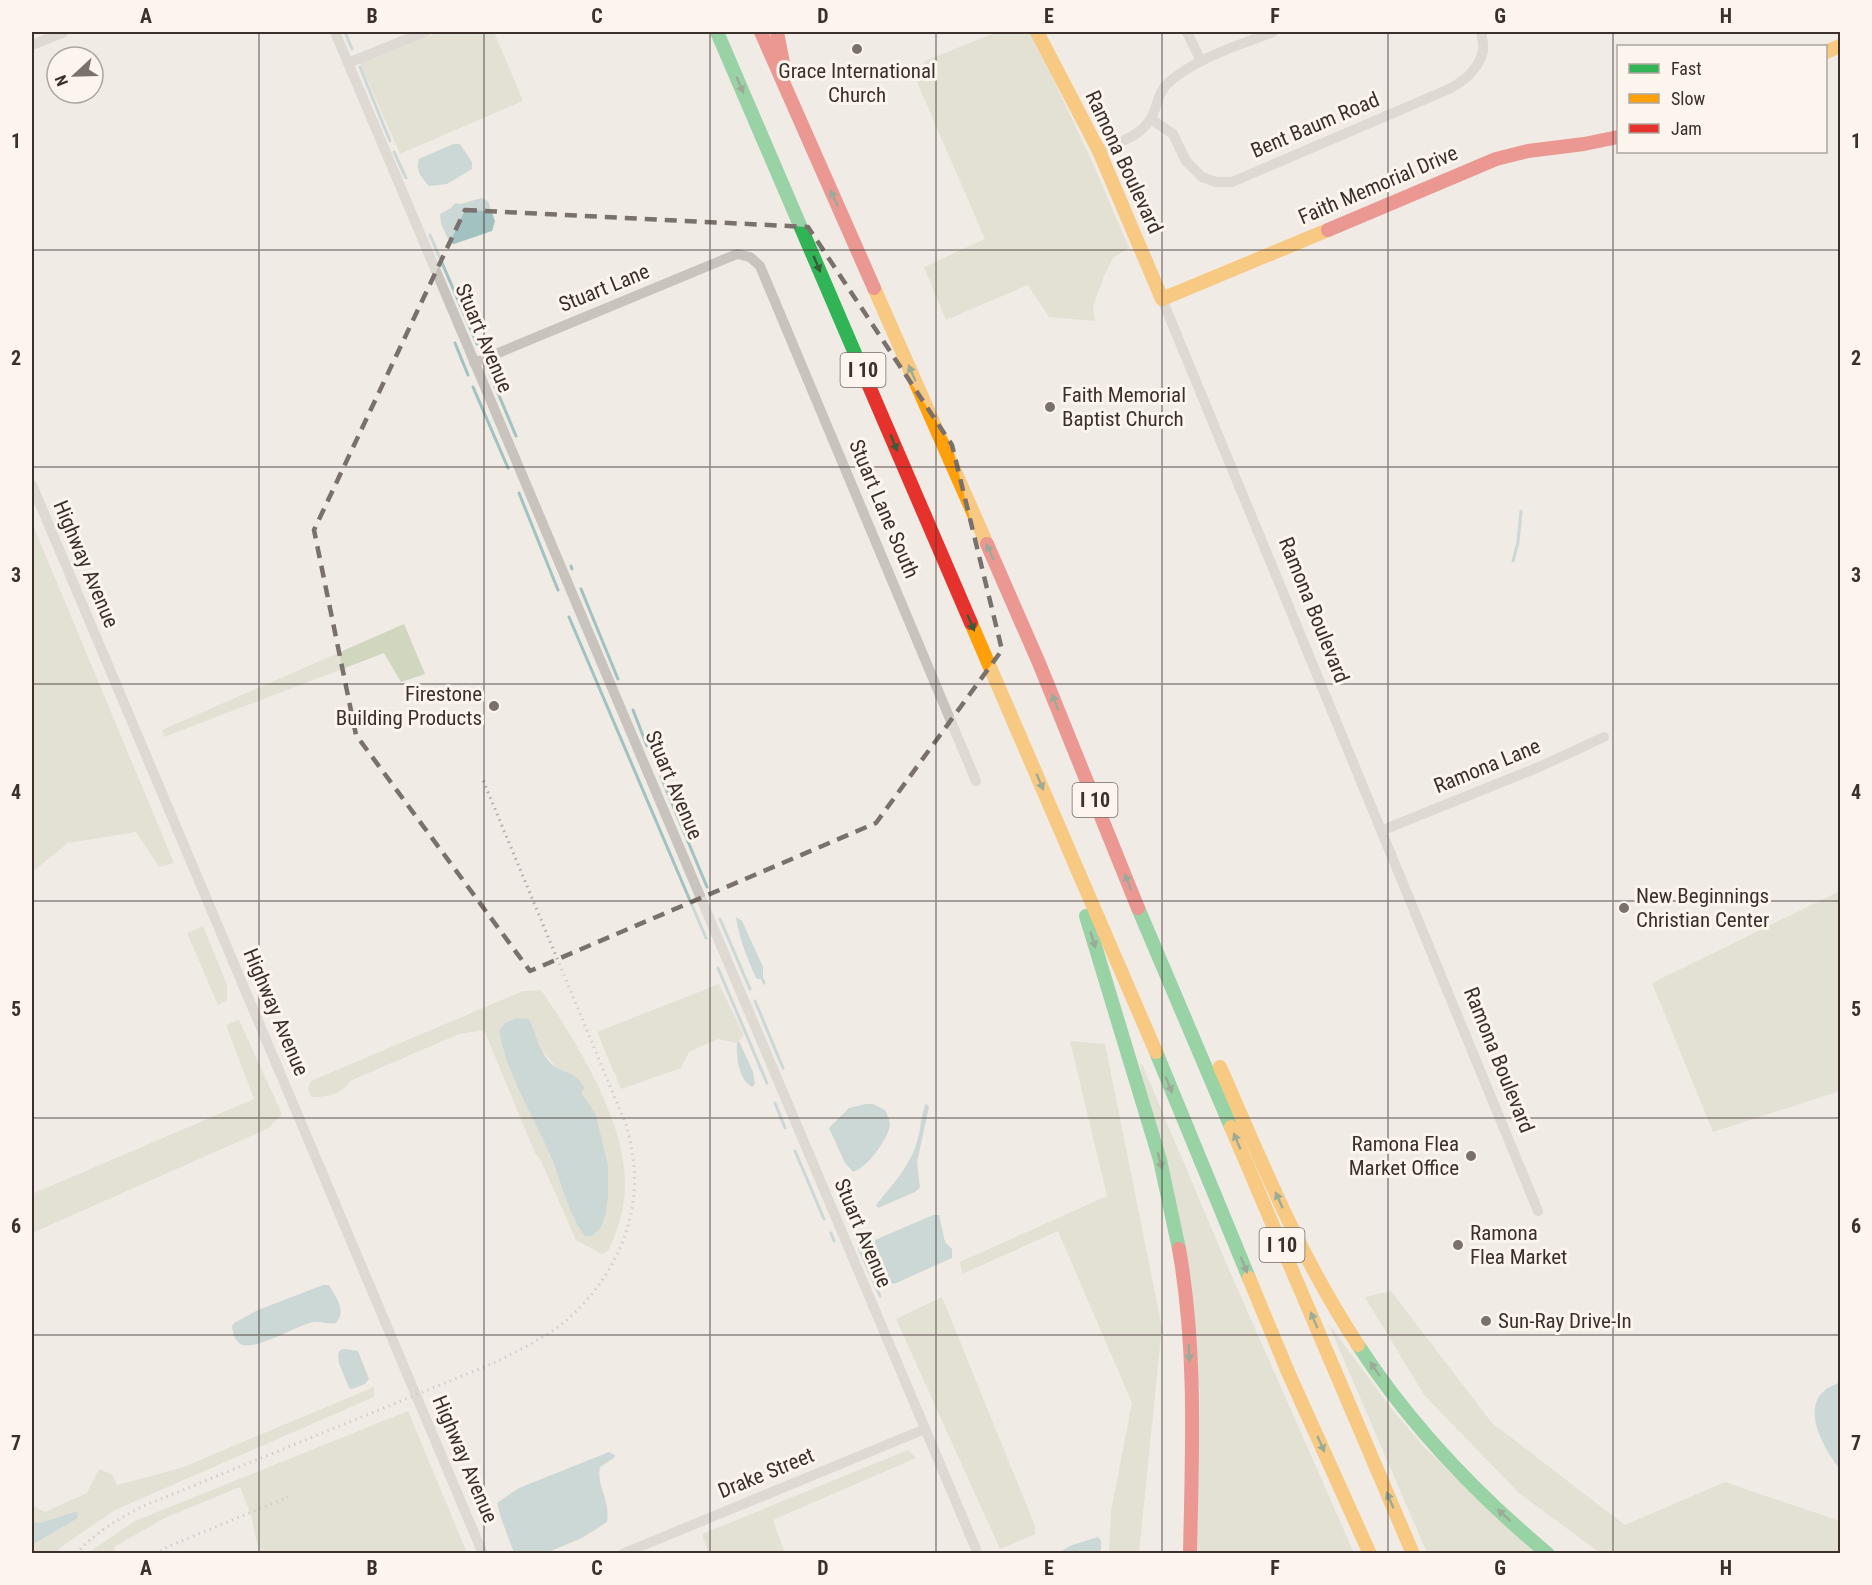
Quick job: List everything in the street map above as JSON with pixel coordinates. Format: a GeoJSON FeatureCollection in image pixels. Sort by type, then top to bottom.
{"type":"FeatureCollection","features":[{"type":"Feature","properties":{"kind":"main road","name":"I 10"},"geometry":{"type":"LineString","coordinates":[[717,32],[1152,1042],[1288,1372],[1370,1554]]}},
{"type":"Feature","properties":{"kind":"main road","name":"I 10"},"geometry":{"type":"LineString","coordinates":[[761,32],[1039,663],[1150,937],[1413,1554]]}},
{"type":"Feature","properties":{"kind":"main road"},"geometry":{"type":"LineString","coordinates":[[777,32],[788,96]]}},
{"type":"Feature","properties":{"kind":"main road","name":"Ramona Boulevard"},"geometry":{"type":"LineString","coordinates":[[1037,32],[1099,151],[1162,299]]}},
{"type":"Feature","properties":{"kind":"main road","name":"Faith Memorial Drive"},"geometry":{"type":"LineString","coordinates":[[1162,299],[1496,159],[1528,151],[1617,137]]}},
{"type":"Feature","properties":{"kind":"main road"},"geometry":{"type":"LineString","coordinates":[[1075,863],[1084,909],[1150,1124],[1170,1198],[1181,1258],[1188,1317],[1192,1432],[1190,1554]]}},
{"type":"Feature","properties":{"kind":"main road"},"geometry":{"type":"LineString","coordinates":[[1150,937],[1211,1047],[1289,1225],[1333,1307],[1400,1404],[1451,1463],[1548,1554]]}},
{"type":"Feature","properties":{"kind":"main road"},"geometry":{"type":"LineString","coordinates":[[1177,1542],[1192,1432]]}},
{"type":"Feature","properties":{"kind":"street"},"geometry":{"type":"LineString","coordinates":[[32,45],[64,32]]}},
{"type":"Feature","properties":{"kind":"street","name":"Stuart Avenue"},"geometry":{"type":"LineString","coordinates":[[335,32],[978,1554]]}},
{"type":"Feature","properties":{"kind":"street"},"geometry":{"type":"LineString","coordinates":[[348,63],[425,32]]}},
{"type":"Feature","properties":{"kind":"street"},"geometry":{"type":"LineString","coordinates":[[1187,32],[1201,61]]}},
{"type":"Feature","properties":{"kind":"street"},"geometry":{"type":"LineString","coordinates":[[1099,151],[1131,137],[1151,119],[1156,100],[1165,85],[1180,72],[1201,61],[1273,32]]}},
{"type":"Feature","properties":{"kind":"street","name":"Bent Baum Road"},"geometry":{"type":"LineString","coordinates":[[1151,119],[1173,134],[1186,160],[1202,177],[1216,182],[1232,182],[1449,89],[1464,80],[1474,69],[1484,50],[1481,32]]}},
{"type":"Feature","properties":{"kind":"street","name":"Stuart Lane"},"geometry":{"type":"LineString","coordinates":[[474,363],[737,254],[750,256]]}},
{"type":"Feature","properties":{"kind":"street","name":"Stuart Lane South"},"geometry":{"type":"LineString","coordinates":[[750,256],[760,266],[976,781]]}},
{"type":"Feature","properties":{"kind":"street","name":"Ramona Boulevard"},"geometry":{"type":"LineString","coordinates":[[1162,299],[1383,830],[1538,1211]]}},
{"type":"Feature","properties":{"kind":"street","name":"Highway Avenue"},"geometry":{"type":"LineString","coordinates":[[32,485],[483,1554]]}},
{"type":"Feature","properties":{"kind":"street","name":"Ramona Lane"},"geometry":{"type":"LineString","coordinates":[[1383,830],[1539,767],[1604,737]]}},
{"type":"Feature","properties":{"kind":"street","name":"Drake Street"},"geometry":{"type":"LineString","coordinates":[[622,1554],[925,1429]]}},
{"type":"Feature","properties":{"kind":"highlighted area"},"geometry":{"type":"Polygon","coordinates":[[[465,210],[808,227],[952,445],[1002,650],[876,823],[530,971],[356,735],[314,530],[465,210]]]}},
{"type":"Feature","properties":{"kind":"green space"},"geometry":{"type":"Polygon","coordinates":[[[440,32],[494,32],[523,101],[400,154],[360,63],[440,32]]]}},
{"type":"Feature","properties":{"kind":"green space"},"geometry":{"type":"Polygon","coordinates":[[[997,32],[1031,32],[1091,159],[1129,248],[1113,258],[1104,276],[1093,306],[1095,321],[1049,317],[1028,285],[946,320],[924,267],[985,239],[917,82],[925,61],[997,32]]]}},
{"type":"Feature","properties":{"kind":"green space"},"geometry":{"type":"Polygon","coordinates":[[[32,523],[174,863],[159,867],[136,832],[68,843],[32,872],[32,523]]]}},
{"type":"Feature","properties":{"kind":"green space"},"geometry":{"type":"Polygon","coordinates":[[[404,624],[425,674],[401,682],[384,653],[164,737],[162,730],[404,624]]]}},
{"type":"Feature","properties":{"kind":"green space"},"geometry":{"type":"Polygon","coordinates":[[[1840,891],[1840,1091],[1713,1132],[1652,983],[1840,891]]]}},
{"type":"Feature","properties":{"kind":"green space"},"geometry":{"type":"Polygon","coordinates":[[[203,926],[227,985],[227,1000],[218,1005],[187,933],[203,926]]]}},
{"type":"Feature","properties":{"kind":"green space"},"geometry":{"type":"Polygon","coordinates":[[[719,984],[744,1035],[737,1043],[718,1039],[689,1052],[681,1068],[621,1089],[597,1032],[719,984]]]}},
{"type":"Feature","properties":{"kind":"green space"},"geometry":{"type":"Polygon","coordinates":[[[541,990],[555,1010],[596,1083],[617,1135],[623,1160],[624,1202],[612,1243],[608,1251],[602,1254],[576,1240],[541,1161],[535,1153],[484,1030],[459,1034],[350,1081],[347,1086],[334,1094],[311,1097],[308,1088],[311,1081],[523,991],[541,990]],[[529,1019],[499,1030],[514,1078],[550,1155],[570,1208],[608,1196],[608,1165],[596,1115],[542,1050],[529,1019]]]}},
{"type":"Feature","properties":{"kind":"green space"},"geometry":{"type":"Polygon","coordinates":[[[239,1020],[282,1114],[269,1128],[32,1233],[32,1194],[254,1099],[226,1025],[239,1020]]]}},
{"type":"Feature","properties":{"kind":"green space"},"geometry":{"type":"Polygon","coordinates":[[[1070,1041],[1105,1044],[1162,1327],[1139,1553],[1109,1553],[1111,1511],[1132,1403],[1058,1231],[962,1274],[960,1262],[1107,1196],[1070,1041]]]}},
{"type":"Feature","properties":{"kind":"green space"},"geometry":{"type":"Polygon","coordinates":[[[1142,1064],[1227,1265],[1354,1553],[1197,1553],[1200,1391],[1140,1065],[1142,1064]]]}},
{"type":"Feature","properties":{"kind":"green space"},"geometry":{"type":"Polygon","coordinates":[[[1391,1291],[1492,1423],[1625,1525],[1725,1482],[1840,1521],[1840,1553],[1600,1553],[1519,1493],[1424,1395],[1365,1297],[1391,1291]]]}},
{"type":"Feature","properties":{"kind":"green space"},"geometry":{"type":"Polygon","coordinates":[[[942,1297],[1035,1526],[1035,1534],[1000,1549],[896,1319],[942,1297]]]}},
{"type":"Feature","properties":{"kind":"green space"},"geometry":{"type":"Polygon","coordinates":[[[1328,1323],[1391,1408],[1424,1447],[1534,1553],[1427,1553],[1328,1323]]]}},
{"type":"Feature","properties":{"kind":"green space"},"geometry":{"type":"Polygon","coordinates":[[[374,1387],[374,1397],[115,1510],[61,1547],[57,1553],[32,1553],[32,1545],[78,1518],[76,1511],[39,1523],[32,1521],[32,1500],[35,1507],[45,1512],[87,1493],[99,1469],[113,1475],[117,1485],[181,1468],[374,1387]]]}},
{"type":"Feature","properties":{"kind":"green space"},"geometry":{"type":"Polygon","coordinates":[[[408,1411],[467,1553],[259,1553],[251,1515],[240,1487],[167,1517],[114,1547],[115,1553],[88,1553],[135,1521],[408,1411]]]}},
{"type":"Feature","properties":{"kind":"green space"},"geometry":{"type":"Polygon","coordinates":[[[908,1450],[916,1458],[773,1520],[785,1553],[708,1553],[702,1534],[908,1450]]]}},
{"type":"Feature","properties":{"kind":"water"},"geometry":{"type":"Polygon","coordinates":[[[453,144],[460,144],[472,162],[472,169],[447,184],[429,186],[419,171],[419,159],[453,144]]]}},
{"type":"Feature","properties":{"kind":"water"},"geometry":{"type":"Polygon","coordinates":[[[481,198],[488,201],[495,221],[492,231],[454,244],[450,243],[441,224],[440,214],[455,203],[461,204],[481,198]]]}},
{"type":"Feature","properties":{"kind":"water"},"geometry":{"type":"Polygon","coordinates":[[[736,917],[742,921],[763,967],[763,980],[756,978],[741,940],[736,917]]]}},
{"type":"Feature","properties":{"kind":"water"},"geometry":{"type":"Polygon","coordinates":[[[517,1018],[529,1019],[549,1062],[581,1082],[585,1088],[581,1092],[596,1115],[608,1165],[608,1196],[606,1214],[601,1227],[592,1236],[585,1236],[569,1207],[550,1155],[507,1062],[499,1030],[505,1023],[517,1018]]]}},
{"type":"Feature","properties":{"kind":"water"},"geometry":{"type":"Polygon","coordinates":[[[739,1041],[753,1072],[755,1084],[752,1087],[744,1079],[739,1068],[737,1043],[739,1041]]]}},
{"type":"Feature","properties":{"kind":"water"},"geometry":{"type":"Polygon","coordinates":[[[926,1103],[929,1107],[917,1162],[920,1188],[878,1208],[876,1205],[899,1177],[913,1154],[926,1103]]]}},
{"type":"Feature","properties":{"kind":"water"},"geometry":{"type":"Polygon","coordinates":[[[873,1104],[885,1110],[890,1124],[889,1130],[882,1144],[870,1159],[853,1172],[845,1163],[829,1128],[849,1108],[873,1104]]]}},
{"type":"Feature","properties":{"kind":"water"},"geometry":{"type":"Polygon","coordinates":[[[933,1215],[939,1215],[945,1242],[952,1249],[952,1258],[894,1284],[887,1280],[874,1249],[875,1240],[933,1215]]]}},
{"type":"Feature","properties":{"kind":"water"},"geometry":{"type":"Polygon","coordinates":[[[323,1285],[329,1285],[339,1304],[341,1314],[336,1323],[313,1322],[253,1345],[245,1345],[236,1340],[232,1326],[234,1323],[258,1310],[323,1285]]]}},
{"type":"Feature","properties":{"kind":"water"},"geometry":{"type":"Polygon","coordinates":[[[340,1350],[358,1351],[369,1379],[365,1384],[352,1389],[349,1388],[339,1363],[338,1354],[340,1350]]]}},
{"type":"Feature","properties":{"kind":"water"},"geometry":{"type":"Polygon","coordinates":[[[1840,1382],[1840,1469],[1828,1452],[1818,1431],[1815,1409],[1824,1391],[1840,1382]]]}},
{"type":"Feature","properties":{"kind":"water"},"geometry":{"type":"Polygon","coordinates":[[[609,1452],[615,1455],[614,1458],[600,1467],[599,1474],[607,1507],[607,1522],[582,1538],[546,1553],[514,1553],[497,1503],[519,1488],[609,1452]]]}},
{"type":"Feature","properties":{"kind":"water"},"geometry":{"type":"Polygon","coordinates":[[[77,1511],[78,1518],[32,1545],[32,1521],[39,1523],[77,1511]]]}},
{"type":"Feature","properties":{"kind":"water"},"geometry":{"type":"Polygon","coordinates":[[[1098,1537],[1101,1541],[1101,1553],[1058,1553],[1072,1545],[1098,1537]]]}},
{"type":"Feature","properties":{"kind":"waterway"},"geometry":{"type":"LineString","coordinates":[[345,32],[352,49]]}},
{"type":"Feature","properties":{"kind":"waterway"},"geometry":{"type":"LineString","coordinates":[[360,67],[390,141]]}},
{"type":"Feature","properties":{"kind":"waterway"},"geometry":{"type":"LineString","coordinates":[[394,152],[406,178]]}},
{"type":"Feature","properties":{"kind":"waterway"},"geometry":{"type":"LineString","coordinates":[[430,235],[477,344]]}},
{"type":"Feature","properties":{"kind":"waterway"},"geometry":{"type":"LineString","coordinates":[[455,343],[468,375]]}},
{"type":"Feature","properties":{"kind":"waterway"},"geometry":{"type":"LineString","coordinates":[[490,374],[516,436]]}},
{"type":"Feature","properties":{"kind":"waterway"},"geometry":{"type":"LineString","coordinates":[[473,387],[508,468]]}},
{"type":"Feature","properties":{"kind":"waterway"},"geometry":{"type":"LineString","coordinates":[[519,493],[558,590]]}},
{"type":"Feature","properties":{"kind":"waterway"},"geometry":{"type":"LineString","coordinates":[[1513,561],[1518,542],[1521,511]]}},
{"type":"Feature","properties":{"kind":"waterway"},"geometry":{"type":"LineString","coordinates":[[581,589],[618,679]]}},
{"type":"Feature","properties":{"kind":"waterway"},"geometry":{"type":"LineString","coordinates":[[569,617],[706,938]]}},
{"type":"Feature","properties":{"kind":"waterway"},"geometry":{"type":"LineString","coordinates":[[633,710],[647,746]]}},
{"type":"Feature","properties":{"kind":"waterway"},"geometry":{"type":"LineString","coordinates":[[661,777],[707,887]]}},
{"type":"Feature","properties":{"kind":"waterway"},"geometry":{"type":"LineString","coordinates":[[720,919],[750,989]]}},
{"type":"Feature","properties":{"kind":"waterway"},"geometry":{"type":"LineString","coordinates":[[718,968],[767,1083]]}},
{"type":"Feature","properties":{"kind":"waterway"},"geometry":{"type":"LineString","coordinates":[[755,1001],[783,1068]]}},
{"type":"Feature","properties":{"kind":"waterway"},"geometry":{"type":"LineString","coordinates":[[775,1103],[785,1128]]}},
{"type":"Feature","properties":{"kind":"waterway"},"geometry":{"type":"LineString","coordinates":[[795,1151],[824,1219]]}},
{"type":"Feature","properties":{"kind":"waterway"},"geometry":{"type":"LineString","coordinates":[[831,1233],[834,1241]]}},
{"type":"Feature","properties":{"kind":"waterway"},"geometry":{"type":"LineString","coordinates":[[859,1248],[880,1296]]}},
{"type":"Feature","properties":{"kind":"waterway"},"geometry":{"type":"LineString","coordinates":[[869,1271],[881,1266]]}},
{"type":"Feature","properties":{"kind":"railway"},"geometry":{"type":"LineString","coordinates":[[76,1554],[98,1533],[141,1507],[494,1363],[543,1337],[558,1327],[591,1295],[616,1257],[625,1236],[634,1191],[634,1163],[627,1127],[483,780]]}},
{"type":"Feature","properties":{"kind":"railway"},"geometry":{"type":"LineString","coordinates":[[155,1554],[288,1497]]}},
{"type":"Feature","properties":{"kind":"traffic: fast"},"geometry":{"type":"LineString","coordinates":[[717,32],[860,365]]}},
{"type":"Feature","properties":{"kind":"traffic: fast"},"geometry":{"type":"LineString","coordinates":[[1138,908],[1231,1127]]}},
{"type":"Feature","properties":{"kind":"traffic: fast"},"geometry":{"type":"LineString","coordinates":[[1086,916],[1160,1160],[1179,1249]]}},
{"type":"Feature","properties":{"kind":"traffic: fast"},"geometry":{"type":"LineString","coordinates":[[1156,1052],[1249,1278]]}},
{"type":"Feature","properties":{"kind":"traffic: fast"},"geometry":{"type":"LineString","coordinates":[[1358,1345],[1399,1403],[1445,1457],[1495,1507],[1548,1554]]}},
{"type":"Feature","properties":{"kind":"traffic: slow"},"geometry":{"type":"LineString","coordinates":[[1037,32],[1099,151],[1162,299],[1328,230]]}},
{"type":"Feature","properties":{"kind":"traffic: slow"},"geometry":{"type":"LineString","coordinates":[[1827,52],[1840,46]]}},
{"type":"Feature","properties":{"kind":"traffic: slow"},"geometry":{"type":"LineString","coordinates":[[874,288],[987,544]]}},
{"type":"Feature","properties":{"kind":"traffic: slow"},"geometry":{"type":"LineString","coordinates":[[971,623],[1156,1052]]}},
{"type":"Feature","properties":{"kind":"traffic: slow"},"geometry":{"type":"LineString","coordinates":[[1220,1067],[1300,1243],[1358,1345]]}},
{"type":"Feature","properties":{"kind":"traffic: slow"},"geometry":{"type":"LineString","coordinates":[[1231,1127],[1413,1554]]}},
{"type":"Feature","properties":{"kind":"traffic: slow"},"geometry":{"type":"LineString","coordinates":[[1249,1278],[1288,1372],[1370,1554]]}},
{"type":"Feature","properties":{"kind":"traffic: jam"},"geometry":{"type":"LineString","coordinates":[[761,32],[874,288]]}},
{"type":"Feature","properties":{"kind":"traffic: jam"},"geometry":{"type":"LineString","coordinates":[[777,32],[783,63]]}},
{"type":"Feature","properties":{"kind":"traffic: jam"},"geometry":{"type":"LineString","coordinates":[[1328,230],[1496,159],[1528,151],[1617,137]]}},
{"type":"Feature","properties":{"kind":"traffic: jam"},"geometry":{"type":"LineString","coordinates":[[860,365],[971,623]]}},
{"type":"Feature","properties":{"kind":"traffic: jam"},"geometry":{"type":"LineString","coordinates":[[987,544],[1039,663],[1138,908]]}},
{"type":"Feature","properties":{"kind":"traffic: jam"},"geometry":{"type":"LineString","coordinates":[[1179,1249],[1185,1287],[1191,1363],[1190,1554]]}},
{"type":"Feature","properties":{"kind":"place","name":"Grace International Church"},"geometry":{"type":"Point","coordinates":[857,49]}},
{"type":"Feature","properties":{"kind":"place","name":"Faith Memorial Baptist Church"},"geometry":{"type":"Point","coordinates":[1050,407]}},
{"type":"Feature","properties":{"kind":"place","name":"Firestone Building Products"},"geometry":{"type":"Point","coordinates":[494,706]}},
{"type":"Feature","properties":{"kind":"place","name":"New Beginnings Christian Center"},"geometry":{"type":"Point","coordinates":[1624,908]}},
{"type":"Feature","properties":{"kind":"place","name":"Ramona Flea Market Office"},"geometry":{"type":"Point","coordinates":[1471,1156]}},
{"type":"Feature","properties":{"kind":"place","name":"Ramona Flea Market"},"geometry":{"type":"Point","coordinates":[1458,1245]}},
{"type":"Feature","properties":{"kind":"place","name":"Sun-Ray Drive-In"},"geometry":{"type":"Point","coordinates":[1486,1321]}}]}
